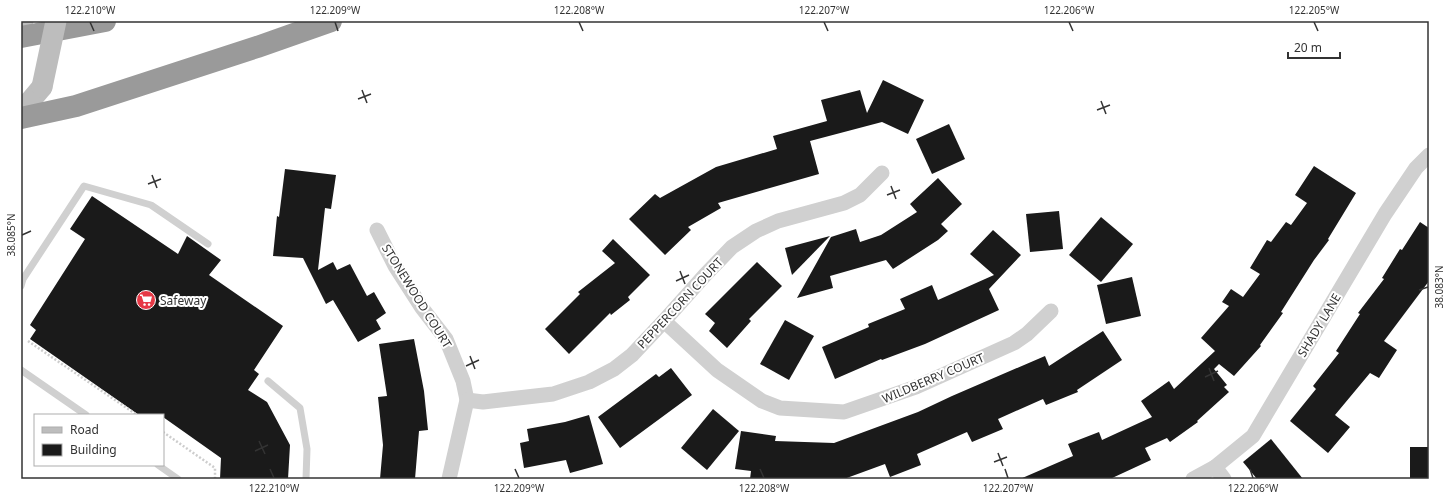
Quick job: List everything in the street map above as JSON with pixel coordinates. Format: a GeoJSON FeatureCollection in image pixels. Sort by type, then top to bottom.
{"type":"FeatureCollection","features":[{"type":"Feature","properties":{"kind":"highway"},"geometry":{"type":"LineString","coordinates":[[21,38],[104,21]]}},
{"type":"Feature","properties":{"kind":"highway"},"geometry":{"type":"LineString","coordinates":[[21,118],[76,106],[257,47],[331,21]]}},
{"type":"Feature","properties":{"kind":"main road"},"geometry":{"type":"LineString","coordinates":[[21,32],[23,21]]}},
{"type":"Feature","properties":{"kind":"main road"},"geometry":{"type":"LineString","coordinates":[[21,112],[42,87],[56,21]]}},
{"type":"Feature","properties":{"kind":"street","name":"SHADY LANE"},"geometry":{"type":"LineString","coordinates":[[1193,479],[1220,473],[1253,436],[1385,214],[1416,168],[1429,155]]}},
{"type":"Feature","properties":{"kind":"street","name":"PEPPERCORN COURT"},"geometry":{"type":"LineString","coordinates":[[467,400],[483,402],[553,394],[589,382],[614,369],[632,355],[732,247],[756,231],[778,221],[844,203],[860,195],[882,173]]}},
{"type":"Feature","properties":{"kind":"street","name":"STONEWOOD COURT"},"geometry":{"type":"LineString","coordinates":[[377,230],[395,266],[422,308],[446,339],[463,382],[467,400],[449,479]]}},
{"type":"Feature","properties":{"kind":"street","name":"WILDBERRY COURT"},"geometry":{"type":"LineString","coordinates":[[664,321],[717,370],[762,401],[780,408],[844,412],[916,388],[1014,343],[1027,334],[1051,311]]}},
{"type":"Feature","properties":{"kind":"lane"},"geometry":{"type":"LineString","coordinates":[[21,286],[23,279],[84,186],[150,205],[208,244]]}},
{"type":"Feature","properties":{"kind":"lane"},"geometry":{"type":"LineString","coordinates":[[21,370],[85,414]]}},
{"type":"Feature","properties":{"kind":"lane"},"geometry":{"type":"LineString","coordinates":[[268,381],[300,408],[307,449],[306,479]]}},
{"type":"Feature","properties":{"kind":"lane"},"geometry":{"type":"LineString","coordinates":[[159,466],[178,479]]}},
{"type":"Feature","properties":{"kind":"path"},"geometry":{"type":"LineString","coordinates":[[28,341],[136,414]]}},
{"type":"Feature","properties":{"kind":"path"},"geometry":{"type":"LineString","coordinates":[[164,433],[215,468],[215,479]]}},
{"type":"Feature","properties":{"kind":"building"},"geometry":{"type":"Polygon","coordinates":[[[883,80],[924,100],[908,134],[882,122],[810,141],[819,174],[718,203],[721,208],[688,227],[691,230],[665,255],[629,219],[655,194],[660,198],[716,167],[777,149],[773,136],[827,121],[821,100],[860,90],[867,113],[883,80]]]}},
{"type":"Feature","properties":{"kind":"building"},"geometry":{"type":"Polygon","coordinates":[[[949,124],[965,159],[932,174],[916,139],[949,124]]]}},
{"type":"Feature","properties":{"kind":"building"},"geometry":{"type":"Polygon","coordinates":[[[1314,166],[1356,193],[1328,239],[1329,240],[1314,260],[1281,312],[1283,313],[1260,345],[1261,346],[1234,376],[1219,364],[1214,369],[1227,385],[1224,387],[1229,392],[1197,421],[1198,422],[1170,442],[1167,438],[1145,448],[1151,460],[1110,479],[1020,479],[1073,456],[1068,444],[1099,432],[1102,440],[1152,417],[1141,401],[1169,381],[1174,389],[1215,351],[1201,338],[1229,306],[1222,302],[1231,289],[1243,297],[1260,274],[1250,268],[1267,240],[1271,242],[1286,222],[1291,225],[1307,203],[1295,195],[1314,166]]]}},
{"type":"Feature","properties":{"kind":"building"},"geometry":{"type":"Polygon","coordinates":[[[285,169],[336,175],[331,209],[325,208],[318,270],[333,262],[337,270],[350,264],[367,296],[374,292],[386,313],[376,320],[381,329],[358,342],[333,300],[326,304],[303,258],[273,256],[277,216],[279,217],[285,169]]]}},
{"type":"Feature","properties":{"kind":"building"},"geometry":{"type":"Polygon","coordinates":[[[938,178],[962,204],[941,224],[948,231],[938,240],[893,269],[886,260],[830,276],[833,288],[797,298],[831,237],[856,229],[860,242],[881,235],[917,212],[910,204],[938,178]]]}},
{"type":"Feature","properties":{"kind":"building","name":"Safeway"},"geometry":{"type":"Polygon","coordinates":[[[92,196],[178,254],[187,236],[221,260],[209,275],[283,326],[254,370],[259,374],[248,390],[267,402],[290,445],[288,479],[220,479],[221,458],[164,418],[164,414],[138,414],[30,339],[36,330],[30,325],[85,239],[70,229],[92,196]]]}},
{"type":"Feature","properties":{"kind":"building"},"geometry":{"type":"Polygon","coordinates":[[[1059,211],[1063,249],[1030,252],[1026,214],[1059,211]]]}},
{"type":"Feature","properties":{"kind":"building"},"geometry":{"type":"Polygon","coordinates":[[[1101,217],[1133,244],[1101,282],[1069,255],[1101,217]]]}},
{"type":"Feature","properties":{"kind":"building"},"geometry":{"type":"Polygon","coordinates":[[[1420,222],[1429,228],[1429,281],[1384,341],[1397,350],[1379,378],[1370,373],[1335,415],[1350,427],[1328,453],[1290,421],[1316,389],[1313,386],[1339,353],[1336,351],[1360,314],[1358,313],[1384,279],[1382,278],[1400,249],[1402,250],[1420,222]]]}},
{"type":"Feature","properties":{"kind":"building"},"geometry":{"type":"Polygon","coordinates":[[[993,230],[1021,255],[989,289],[999,310],[925,344],[882,360],[881,359],[835,379],[822,347],[869,327],[868,324],[905,309],[900,299],[932,285],[938,300],[994,275],[970,254],[993,230]]]}},
{"type":"Feature","properties":{"kind":"building"},"geometry":{"type":"Polygon","coordinates":[[[830,236],[792,275],[785,248],[830,236]]]}},
{"type":"Feature","properties":{"kind":"building"},"geometry":{"type":"Polygon","coordinates":[[[613,239],[650,275],[628,297],[630,300],[611,315],[610,313],[569,354],[545,329],[580,294],[578,292],[615,263],[602,251],[613,239]]]}},
{"type":"Feature","properties":{"kind":"building"},"geometry":{"type":"Polygon","coordinates":[[[757,262],[782,286],[749,319],[751,321],[727,348],[709,331],[715,323],[705,314],[757,262]]]}},
{"type":"Feature","properties":{"kind":"building"},"geometry":{"type":"Polygon","coordinates":[[[1132,277],[1141,316],[1106,324],[1097,285],[1132,277]]]}},
{"type":"Feature","properties":{"kind":"building"},"geometry":{"type":"Polygon","coordinates":[[[785,320],[814,336],[789,380],[760,364],[785,320]]]}},
{"type":"Feature","properties":{"kind":"building"},"geometry":{"type":"Polygon","coordinates":[[[1103,331],[1122,360],[1077,390],[1078,392],[1046,405],[1043,399],[998,419],[1003,429],[972,442],[967,432],[917,454],[921,465],[890,477],[885,464],[844,479],[750,479],[751,471],[735,469],[741,431],[776,436],[775,441],[834,443],[918,412],[1045,356],[1049,366],[1103,331]]]}},
{"type":"Feature","properties":{"kind":"building"},"geometry":{"type":"Polygon","coordinates":[[[414,339],[424,391],[428,430],[419,431],[415,479],[380,479],[383,445],[378,397],[387,396],[379,344],[414,339]]]}},
{"type":"Feature","properties":{"kind":"building"},"geometry":{"type":"Polygon","coordinates":[[[671,368],[692,395],[620,448],[598,417],[656,374],[659,377],[671,368]]]}},
{"type":"Feature","properties":{"kind":"building"},"geometry":{"type":"Polygon","coordinates":[[[713,409],[739,431],[707,470],[681,448],[713,409]]]}},
{"type":"Feature","properties":{"kind":"building"},"geometry":{"type":"Polygon","coordinates":[[[589,415],[603,464],[570,473],[566,460],[524,468],[520,443],[529,441],[527,429],[565,422],[589,415]]]}},
{"type":"Feature","properties":{"kind":"building"},"geometry":{"type":"Polygon","coordinates":[[[1271,439],[1303,479],[1257,479],[1243,462],[1271,439]]]}},
{"type":"Feature","properties":{"kind":"building"},"geometry":{"type":"Polygon","coordinates":[[[1410,447],[1429,447],[1429,479],[1410,479],[1410,447]]]}},
{"type":"Feature","properties":{"kind":"place","name":"Safeway"},"geometry":{"type":"Point","coordinates":[146,300]}}]}
